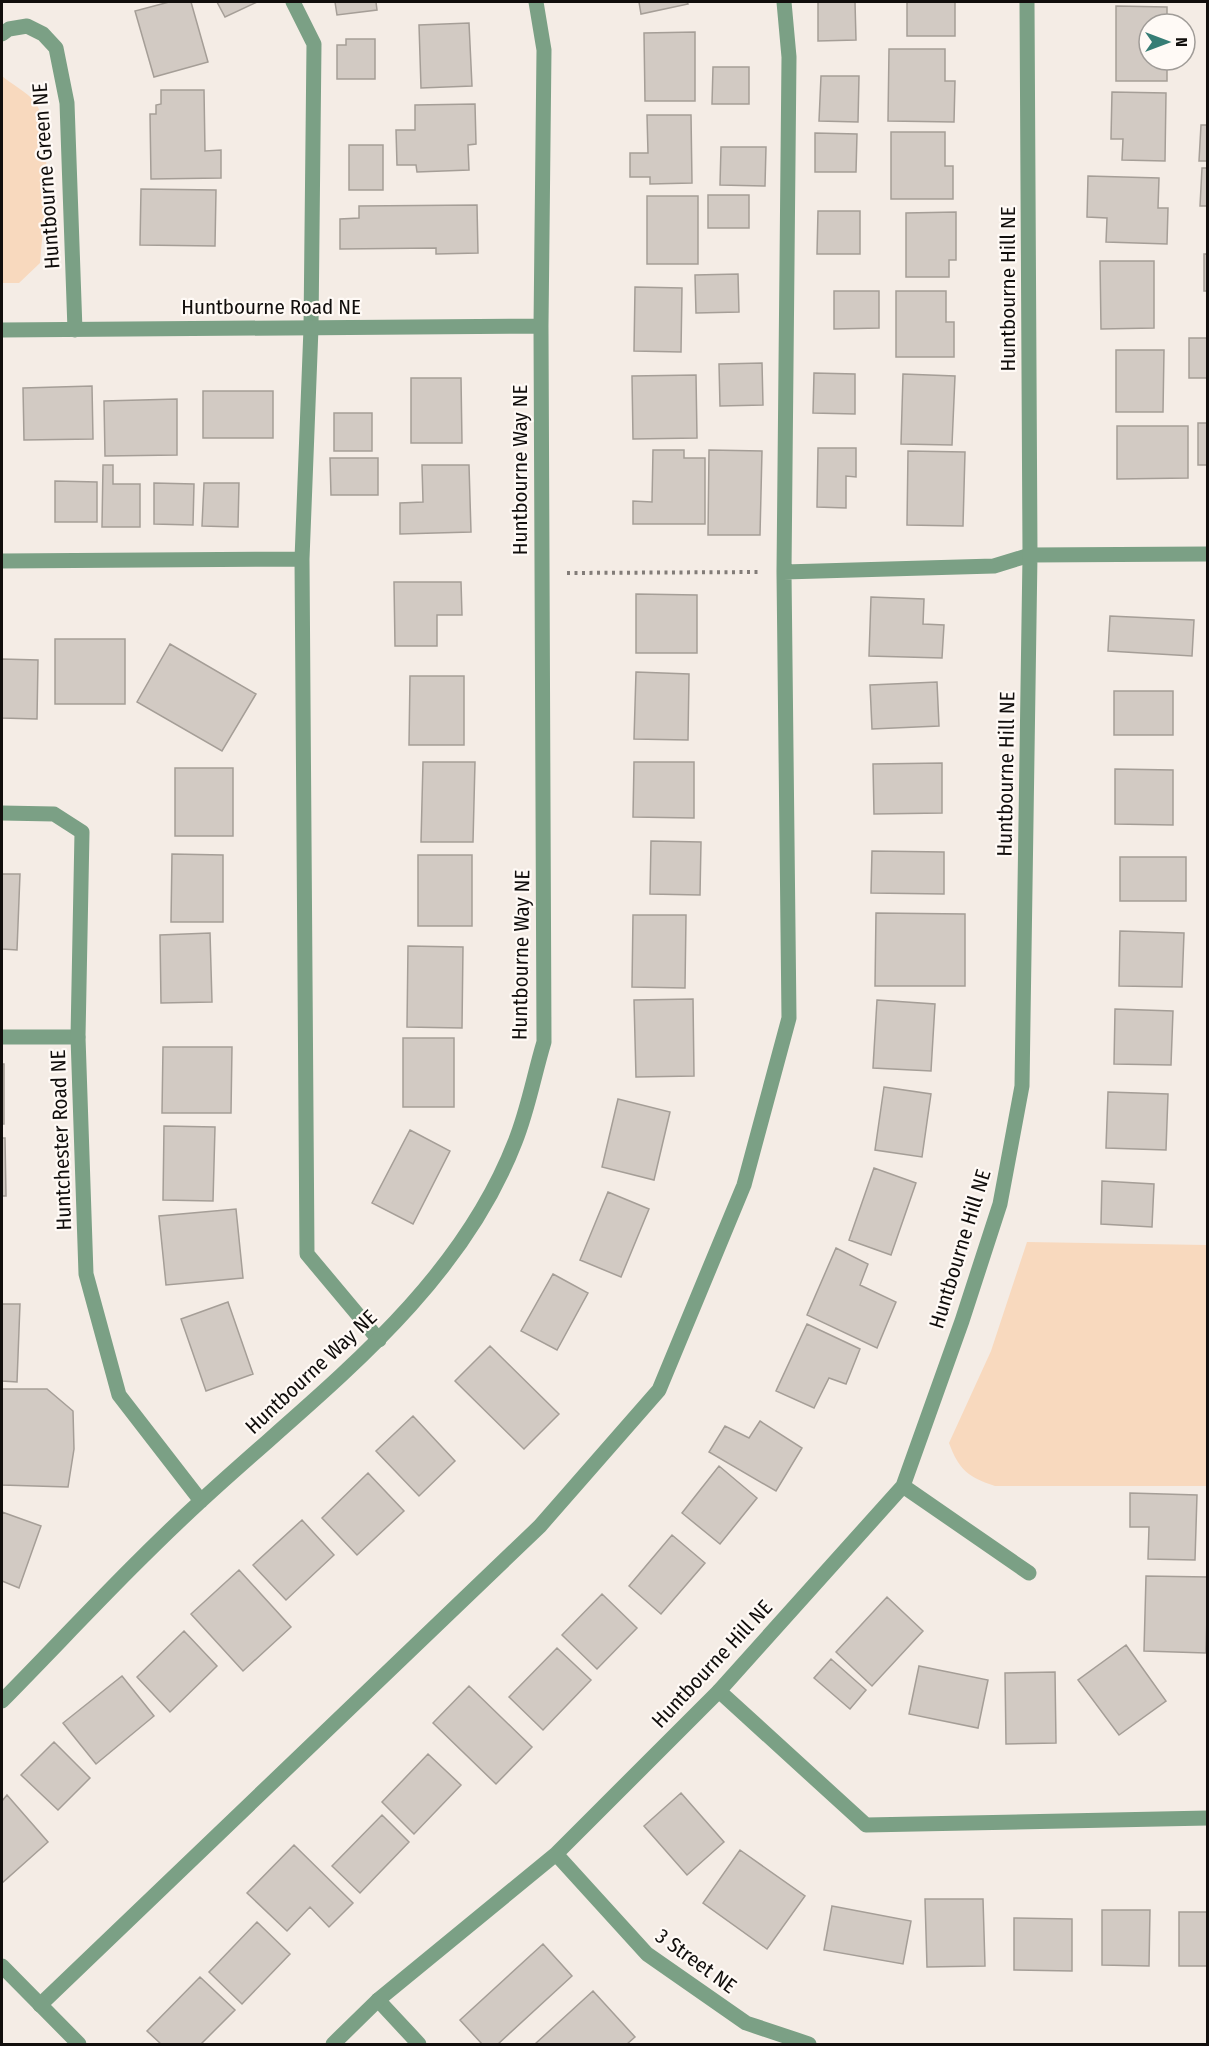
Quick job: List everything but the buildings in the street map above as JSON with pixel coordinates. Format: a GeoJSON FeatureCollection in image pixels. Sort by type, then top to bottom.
{"type":"FeatureCollection","features":[{"type":"Feature","properties":{"kind":"street"},"geometry":{"type":"LineString","coordinates":[[293,2],[314,44],[311,328],[302,559],[307,1254],[379,1340]]}},
{"type":"Feature","properties":{"kind":"street","name":"Huntbourne Way NE"},"geometry":{"type":"LineString","coordinates":[[2,1701],[201,1501],[379,1340],[432,1283],[479,1215],[516,1142],[544,1042],[541,326],[544,50],[536,2]]}},
{"type":"Feature","properties":{"kind":"street"},"geometry":{"type":"LineString","coordinates":[[40,2005],[540,1526],[659,1390],[744,1185],[789,1018],[784,572],[789,57],[784,2]]}},
{"type":"Feature","properties":{"kind":"street","name":"Huntbourne Hill NE"},"geometry":{"type":"LineString","coordinates":[[333,2044],[378,2000],[556,1854],[719,1691],[903,1486],[1000,1203],[1022,1086],[1030,555],[1027,2]]}},
{"type":"Feature","properties":{"kind":"street","name":"Huntbourne Green NE"},"geometry":{"type":"LineString","coordinates":[[2,34],[9,29],[27,26],[43,33],[56,48],[67,103],[75,330]]}},
{"type":"Feature","properties":{"kind":"street","name":"Huntbourne Road NE"},"geometry":{"type":"LineString","coordinates":[[2,330],[541,326]]}},
{"type":"Feature","properties":{"kind":"street"},"geometry":{"type":"LineString","coordinates":[[784,572],[994,566],[1030,555],[1208,554]]}},
{"type":"Feature","properties":{"kind":"street"},"geometry":{"type":"LineString","coordinates":[[2,561],[302,559]]}},
{"type":"Feature","properties":{"kind":"street","name":"Huntchester Road NE"},"geometry":{"type":"LineString","coordinates":[[2,813],[54,814],[82,832],[78,1037],[86,1274],[119,1395],[201,1501]]}},
{"type":"Feature","properties":{"kind":"street"},"geometry":{"type":"LineString","coordinates":[[2,1036],[78,1037]]}},
{"type":"Feature","properties":{"kind":"street"},"geometry":{"type":"LineString","coordinates":[[903,1486],[1029,1573]]}},
{"type":"Feature","properties":{"kind":"street"},"geometry":{"type":"LineString","coordinates":[[719,1691],[866,1825],[1208,1818]]}},
{"type":"Feature","properties":{"kind":"street","name":"3 Street NE"},"geometry":{"type":"LineString","coordinates":[[556,1854],[647,1954],[746,2023],[808,2044]]}},
{"type":"Feature","properties":{"kind":"street"},"geometry":{"type":"LineString","coordinates":[[2,1966],[79,2044]]}},
{"type":"Feature","properties":{"kind":"street"},"geometry":{"type":"LineString","coordinates":[[378,2000],[419,2044]]}},
{"type":"Feature","properties":{"kind":"path"},"geometry":{"type":"LineString","coordinates":[[542,573],[784,572]]}},
{"type":"Feature","properties":{"kind":"shaded area"},"geometry":{"type":"Polygon","coordinates":[[[2,76],[35,102],[41,115],[45,134],[46,180],[40,263],[19,283],[2,283],[2,76]]]}},
{"type":"Feature","properties":{"kind":"shaded area"},"geometry":{"type":"Polygon","coordinates":[[[1027,1242],[1207,1245],[1207,1486],[995,1486],[971,1476],[961,1466],[949,1443],[991,1351],[1027,1242]]]}}]}
